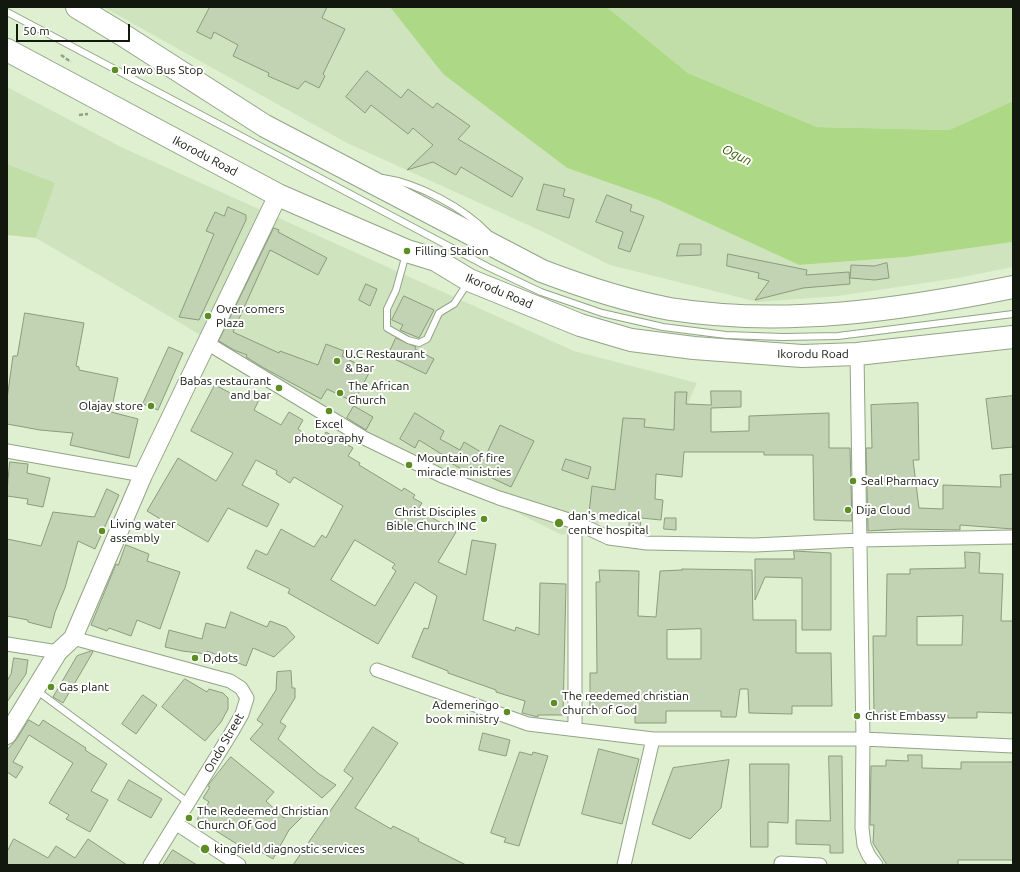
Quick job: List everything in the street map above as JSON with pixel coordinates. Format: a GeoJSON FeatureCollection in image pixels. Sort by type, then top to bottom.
{"type":"FeatureCollection","features":[{"type":"Feature","properties":{"kind":"highway"},"geometry":{"type":"LineString","coordinates":[[77,7],[265,126],[542,272],[580,285],[669,308],[725,315],[779,317],[862,313],[970,296],[1013,287]]}},
{"type":"Feature","properties":{"kind":"highway","name":"Ikorodu Road"},"geometry":{"type":"LineString","coordinates":[[7,50],[278,195],[407,251],[436,260],[469,280],[580,325],[631,340],[694,348],[795,356],[857,354],[969,340],[1013,337]]}},
{"type":"Feature","properties":{"kind":"street"},"geometry":{"type":"LineString","coordinates":[[7,735],[58,652],[73,638],[143,475],[278,195]]}},
{"type":"Feature","properties":{"kind":"street"},"geometry":{"type":"LineString","coordinates":[[207,343],[364,438],[442,476],[499,498],[575,522],[609,538],[647,543],[755,545],[860,540],[1013,537]]}},
{"type":"Feature","properties":{"kind":"street"},"geometry":{"type":"LineString","coordinates":[[857,354],[864,739],[862,828],[864,845],[868,856],[876,865]]}},
{"type":"Feature","properties":{"kind":"street"},"geometry":{"type":"LineString","coordinates":[[7,451],[143,475]]}},
{"type":"Feature","properties":{"kind":"street"},"geometry":{"type":"LineString","coordinates":[[575,522],[575,729]]}},
{"type":"Feature","properties":{"kind":"street","name":"Ondo Street"},"geometry":{"type":"LineString","coordinates":[[73,638],[222,679],[241,688],[247,698],[242,714],[177,824],[150,865]]}},
{"type":"Feature","properties":{"kind":"street"},"geometry":{"type":"LineString","coordinates":[[7,644],[58,652]]}},
{"type":"Feature","properties":{"kind":"street"},"geometry":{"type":"LineString","coordinates":[[377,670],[528,724],[551,728],[575,729],[653,739],[864,739],[1013,746]]}},
{"type":"Feature","properties":{"kind":"street"},"geometry":{"type":"LineString","coordinates":[[624,865],[653,739]]}},
{"type":"Feature","properties":{"kind":"street"},"geometry":{"type":"LineString","coordinates":[[177,824],[239,865]]}},
{"type":"Feature","properties":{"kind":"street"},"geometry":{"type":"LineString","coordinates":[[781,863],[820,865]]}},
{"type":"Feature","properties":{"kind":"lane"},"geometry":{"type":"LineString","coordinates":[[7,12],[488,267],[541,292],[602,313],[663,327],[726,335],[783,337],[838,336],[1013,314]]}},
{"type":"Feature","properties":{"kind":"lane"},"geometry":{"type":"LineString","coordinates":[[407,251],[396,290],[387,309],[387,328],[408,340],[419,344],[427,339],[439,312],[454,304],[469,280]]}},
{"type":"Feature","properties":{"kind":"lane"},"geometry":{"type":"LineString","coordinates":[[36,690],[189,803]]}},
{"type":"Feature","properties":{"kind":"shaded area"},"geometry":{"type":"Polygon","coordinates":[[[103,7],[390,7],[443,74],[567,168],[658,200],[799,265],[906,257],[1013,242],[1013,267],[958,278],[838,296],[758,302],[610,265],[537,229],[347,143],[103,7]]]}},
{"type":"Feature","properties":{"kind":"shaded area"},"geometry":{"type":"Polygon","coordinates":[[[607,7],[1013,7],[1013,101],[949,130],[817,127],[688,73],[607,7]]]}},
{"type":"Feature","properties":{"kind":"shaded area"},"geometry":{"type":"Polygon","coordinates":[[[7,87],[121,147],[574,351],[697,383],[639,510],[562,535],[346,427],[184,325],[36,238],[54,183],[7,164],[7,87]]]}},
{"type":"Feature","properties":{"kind":"shaded area"},"geometry":{"type":"Polygon","coordinates":[[[7,164],[55,183],[36,238],[7,235],[7,164]]]}},
{"type":"Feature","properties":{"kind":"water","name":"Ogun"},"geometry":{"type":"Polygon","coordinates":[[[390,7],[607,7],[688,73],[817,127],[949,130],[1013,101],[1013,242],[906,257],[799,265],[658,200],[567,168],[443,74],[390,7]]]}},
{"type":"Feature","properties":{"kind":"building"},"geometry":{"type":"Polygon","coordinates":[[[210,7],[327,7],[322,18],[345,29],[323,74],[325,76],[319,88],[305,81],[298,89],[268,76],[269,73],[233,56],[238,45],[214,32],[211,39],[197,32],[210,7]]]}},
{"type":"Feature","properties":{"kind":"building"},"geometry":{"type":"Polygon","coordinates":[[[367,71],[401,98],[408,89],[433,108],[437,103],[470,126],[458,139],[523,178],[512,197],[461,167],[456,175],[433,162],[407,170],[433,145],[413,128],[408,134],[371,105],[365,113],[346,97],[367,71]]]}},
{"type":"Feature","properties":{"kind":"building"},"geometry":{"type":"Polygon","coordinates":[[[544,184],[565,189],[563,196],[574,199],[569,218],[537,210],[544,184]]]}},
{"type":"Feature","properties":{"kind":"building"},"geometry":{"type":"Polygon","coordinates":[[[607,195],[632,205],[630,211],[644,216],[630,252],[618,248],[623,232],[596,222],[607,195]]]}},
{"type":"Feature","properties":{"kind":"building"},"geometry":{"type":"Polygon","coordinates":[[[228,207],[246,215],[246,220],[199,320],[179,317],[214,234],[206,231],[215,212],[224,216],[228,207]]]}},
{"type":"Feature","properties":{"kind":"building"},"geometry":{"type":"Polygon","coordinates":[[[274,228],[279,230],[278,232],[327,258],[318,275],[270,250],[233,332],[279,353],[280,351],[318,365],[326,344],[344,351],[342,356],[370,371],[354,402],[327,389],[321,399],[264,368],[246,357],[247,355],[234,350],[219,341],[274,228]]]}},
{"type":"Feature","properties":{"kind":"building"},"geometry":{"type":"Polygon","coordinates":[[[680,244],[701,244],[701,255],[677,256],[680,244]]]}},
{"type":"Feature","properties":{"kind":"building"},"geometry":{"type":"Polygon","coordinates":[[[728,254],[807,270],[806,275],[849,272],[850,284],[803,288],[755,300],[769,281],[758,278],[759,273],[727,266],[728,254]]]}},
{"type":"Feature","properties":{"kind":"building"},"geometry":{"type":"Polygon","coordinates":[[[887,263],[889,278],[875,280],[850,278],[851,265],[874,266],[887,263]]]}},
{"type":"Feature","properties":{"kind":"building"},"geometry":{"type":"Polygon","coordinates":[[[366,284],[377,289],[370,306],[359,300],[366,284]]]}},
{"type":"Feature","properties":{"kind":"building"},"geometry":{"type":"Polygon","coordinates":[[[404,296],[434,310],[419,338],[400,330],[403,325],[392,320],[404,296]]]}},
{"type":"Feature","properties":{"kind":"building"},"geometry":{"type":"Polygon","coordinates":[[[25,313],[84,323],[76,366],[79,367],[79,370],[118,378],[111,412],[138,419],[129,458],[70,445],[73,433],[40,430],[7,424],[7,399],[13,356],[17,356],[25,313]]]}},
{"type":"Feature","properties":{"kind":"building"},"geometry":{"type":"Polygon","coordinates":[[[396,338],[416,347],[415,349],[434,359],[426,374],[388,356],[396,338]]]}},
{"type":"Feature","properties":{"kind":"building"},"geometry":{"type":"Polygon","coordinates":[[[169,347],[183,353],[158,410],[143,404],[169,347]]]}},
{"type":"Feature","properties":{"kind":"building"},"geometry":{"type":"Polygon","coordinates":[[[215,385],[244,400],[249,390],[261,396],[254,410],[281,425],[289,412],[303,420],[298,429],[319,444],[326,432],[353,448],[348,456],[360,463],[359,465],[402,491],[404,488],[415,495],[413,498],[422,503],[418,509],[456,532],[438,562],[466,575],[472,540],[496,544],[483,620],[515,631],[516,627],[539,635],[540,583],[566,584],[563,715],[538,715],[538,717],[522,713],[525,701],[496,692],[496,690],[448,673],[448,671],[412,657],[424,628],[428,629],[437,596],[415,582],[378,644],[288,593],[290,589],[247,568],[256,550],[267,555],[281,529],[314,547],[322,535],[326,538],[343,506],[294,477],[290,483],[276,474],[277,471],[256,460],[242,485],[279,504],[267,527],[228,508],[208,542],[170,520],[167,523],[147,511],[178,458],[216,481],[233,453],[191,431],[215,385]],[[355,540],[331,580],[375,606],[396,571],[392,568],[395,564],[355,540]]]}},
{"type":"Feature","properties":{"kind":"building"},"geometry":{"type":"Polygon","coordinates":[[[711,391],[741,391],[741,407],[711,408],[711,432],[749,431],[749,416],[829,413],[829,448],[850,448],[852,521],[814,520],[813,455],[764,455],[764,452],[684,452],[682,477],[656,474],[655,499],[663,500],[661,520],[641,518],[640,528],[629,528],[629,517],[589,513],[592,486],[615,490],[623,418],[645,419],[644,427],[674,430],[675,392],[687,392],[686,404],[711,405],[711,391]]]}},
{"type":"Feature","properties":{"kind":"building"},"geometry":{"type":"Polygon","coordinates":[[[1013,396],[1013,447],[992,449],[986,399],[1013,396]]]}},
{"type":"Feature","properties":{"kind":"building"},"geometry":{"type":"Polygon","coordinates":[[[918,403],[919,460],[913,460],[919,508],[943,509],[943,485],[1001,487],[1000,475],[1013,474],[1013,529],[960,525],[960,530],[901,529],[868,531],[866,448],[872,448],[871,405],[918,403]]]}},
{"type":"Feature","properties":{"kind":"building"},"geometry":{"type":"Polygon","coordinates":[[[354,406],[373,417],[366,430],[347,418],[354,406]]]}},
{"type":"Feature","properties":{"kind":"building"},"geometry":{"type":"Polygon","coordinates":[[[415,413],[444,431],[440,439],[460,450],[464,442],[486,455],[500,425],[534,441],[511,487],[475,470],[472,475],[442,458],[443,455],[419,440],[415,448],[400,439],[415,413]]]}},
{"type":"Feature","properties":{"kind":"building"},"geometry":{"type":"Polygon","coordinates":[[[566,459],[591,467],[588,479],[562,470],[566,459]]]}},
{"type":"Feature","properties":{"kind":"building"},"geometry":{"type":"Polygon","coordinates":[[[10,462],[28,464],[27,473],[50,478],[43,507],[27,504],[28,499],[7,496],[10,462]]]}},
{"type":"Feature","properties":{"kind":"building"},"geometry":{"type":"Polygon","coordinates":[[[107,489],[119,495],[95,549],[78,541],[65,588],[55,612],[51,628],[28,622],[28,620],[7,616],[7,539],[41,546],[53,512],[94,517],[107,489]]]}},
{"type":"Feature","properties":{"kind":"building"},"geometry":{"type":"Polygon","coordinates":[[[665,518],[676,518],[676,530],[664,529],[665,518]]]}},
{"type":"Feature","properties":{"kind":"building"},"geometry":{"type":"Polygon","coordinates":[[[126,545],[149,554],[147,561],[180,572],[160,629],[137,620],[131,636],[109,628],[107,631],[91,625],[116,564],[118,565],[126,545]]]}},
{"type":"Feature","properties":{"kind":"building"},"geometry":{"type":"Polygon","coordinates":[[[794,551],[831,553],[831,630],[802,630],[802,578],[765,577],[755,600],[755,559],[794,559],[794,551]]]}},
{"type":"Feature","properties":{"kind":"building"},"geometry":{"type":"Polygon","coordinates":[[[965,552],[980,553],[979,573],[1003,574],[1001,621],[1013,621],[1013,713],[977,712],[977,718],[948,718],[948,715],[874,715],[873,636],[886,636],[887,574],[910,574],[910,569],[965,568],[965,552]],[[963,616],[917,617],[917,645],[962,645],[963,616]]]}},
{"type":"Feature","properties":{"kind":"building"},"geometry":{"type":"Polygon","coordinates":[[[599,570],[639,571],[638,616],[656,617],[660,571],[752,570],[753,620],[796,620],[796,653],[831,653],[832,706],[792,706],[792,714],[749,713],[748,689],[740,689],[736,717],[721,717],[721,711],[666,711],[666,723],[635,723],[635,709],[590,709],[590,673],[597,673],[596,582],[600,582],[599,570]],[[701,629],[667,630],[667,659],[701,659],[701,629]]]}},
{"type":"Feature","properties":{"kind":"building"},"geometry":{"type":"Polygon","coordinates":[[[231,612],[267,627],[270,621],[286,627],[295,637],[274,657],[253,648],[246,666],[207,651],[207,654],[165,647],[169,630],[202,639],[206,623],[225,628],[231,612]]]}},
{"type":"Feature","properties":{"kind":"building"},"geometry":{"type":"Polygon","coordinates":[[[92,651],[93,652],[63,703],[53,697],[77,656],[92,651]]]}},
{"type":"Feature","properties":{"kind":"building"},"geometry":{"type":"Polygon","coordinates":[[[14,658],[28,660],[26,674],[7,702],[7,681],[11,674],[14,658]]]}},
{"type":"Feature","properties":{"kind":"building"},"geometry":{"type":"Polygon","coordinates":[[[291,671],[292,688],[295,688],[295,698],[280,722],[286,726],[278,739],[319,774],[336,785],[322,798],[250,739],[263,724],[257,720],[276,690],[277,672],[291,671]]]}},
{"type":"Feature","properties":{"kind":"building"},"geometry":{"type":"Polygon","coordinates":[[[185,679],[207,692],[209,689],[223,693],[228,698],[228,709],[221,722],[205,741],[162,707],[185,679]]]}},
{"type":"Feature","properties":{"kind":"building"},"geometry":{"type":"Polygon","coordinates":[[[143,695],[157,705],[136,734],[122,724],[143,695]]]}},
{"type":"Feature","properties":{"kind":"building"},"geometry":{"type":"Polygon","coordinates":[[[29,720],[39,726],[43,720],[86,748],[85,750],[107,764],[91,791],[108,800],[90,832],[66,819],[69,815],[49,803],[73,763],[29,735],[13,762],[23,767],[16,778],[7,772],[7,750],[16,740],[29,720]]]}},
{"type":"Feature","properties":{"kind":"building"},"geometry":{"type":"Polygon","coordinates":[[[373,727],[398,743],[355,808],[391,829],[393,826],[419,839],[418,841],[466,865],[293,865],[353,778],[344,771],[373,727]]]}},
{"type":"Feature","properties":{"kind":"building"},"geometry":{"type":"Polygon","coordinates":[[[483,733],[510,740],[506,756],[479,750],[483,733]]]}},
{"type":"Feature","properties":{"kind":"building"},"geometry":{"type":"Polygon","coordinates":[[[599,749],[639,759],[622,824],[582,814],[599,749]]]}},
{"type":"Feature","properties":{"kind":"building"},"geometry":{"type":"Polygon","coordinates":[[[520,752],[532,755],[533,752],[548,756],[519,846],[504,842],[506,838],[491,833],[520,752]]]}},
{"type":"Feature","properties":{"kind":"building"},"geometry":{"type":"Polygon","coordinates":[[[908,755],[922,755],[922,768],[961,769],[961,762],[1013,762],[1013,860],[958,860],[958,865],[887,865],[873,843],[874,825],[870,825],[871,766],[886,766],[886,760],[908,761],[908,755]]]}},
{"type":"Feature","properties":{"kind":"building"},"geometry":{"type":"Polygon","coordinates":[[[829,756],[842,756],[843,853],[830,853],[830,845],[796,844],[796,820],[830,821],[829,756]]]}},
{"type":"Feature","properties":{"kind":"building"},"geometry":{"type":"Polygon","coordinates":[[[231,757],[274,792],[266,801],[284,818],[292,808],[302,817],[289,830],[273,859],[251,846],[248,851],[197,819],[209,802],[203,798],[210,787],[208,786],[231,757]]]}},
{"type":"Feature","properties":{"kind":"building"},"geometry":{"type":"Polygon","coordinates":[[[729,760],[721,808],[690,839],[652,824],[673,768],[729,760]]]}},
{"type":"Feature","properties":{"kind":"building"},"geometry":{"type":"Polygon","coordinates":[[[750,764],[789,764],[788,823],[768,822],[768,847],[751,847],[750,764]]]}},
{"type":"Feature","properties":{"kind":"building"},"geometry":{"type":"Polygon","coordinates":[[[129,780],[162,799],[151,818],[118,800],[129,780]]]}},
{"type":"Feature","properties":{"kind":"building"},"geometry":{"type":"Polygon","coordinates":[[[14,839],[48,858],[56,846],[75,858],[88,839],[127,865],[7,865],[7,852],[14,839]]]}},
{"type":"Feature","properties":{"kind":"building"},"geometry":{"type":"Polygon","coordinates":[[[173,850],[197,865],[163,865],[173,850]]]}},
{"type":"Feature","properties":{"kind":"place","name":"Irawo Bus Stop"},"geometry":{"type":"Point","coordinates":[115,70]}},
{"type":"Feature","properties":{"kind":"place","name":"Filling Station"},"geometry":{"type":"Point","coordinates":[407,251]}},
{"type":"Feature","properties":{"kind":"place","name":"Over comers Plaza"},"geometry":{"type":"Point","coordinates":[208,316]}},
{"type":"Feature","properties":{"kind":"place","name":"U.C Restaurant & Bar"},"geometry":{"type":"Point","coordinates":[337,361]}},
{"type":"Feature","properties":{"kind":"place","name":"Babas restaurant and bar"},"geometry":{"type":"Point","coordinates":[279,388]}},
{"type":"Feature","properties":{"kind":"place","name":"The African Church"},"geometry":{"type":"Point","coordinates":[340,393]}},
{"type":"Feature","properties":{"kind":"place","name":"Olajay store"},"geometry":{"type":"Point","coordinates":[151,406]}},
{"type":"Feature","properties":{"kind":"place","name":"Excel photography"},"geometry":{"type":"Point","coordinates":[329,411]}},
{"type":"Feature","properties":{"kind":"place","name":"Mountain of fire miracle ministries"},"geometry":{"type":"Point","coordinates":[409,465]}},
{"type":"Feature","properties":{"kind":"place","name":"Seal Pharmacy"},"geometry":{"type":"Point","coordinates":[853,481]}},
{"type":"Feature","properties":{"kind":"place","name":"Dija Cloud"},"geometry":{"type":"Point","coordinates":[848,510]}},
{"type":"Feature","properties":{"kind":"place","name":"Christ Disciples Bible Church INC"},"geometry":{"type":"Point","coordinates":[484,519]}},
{"type":"Feature","properties":{"kind":"place","name":"dan's medical centre hospital"},"geometry":{"type":"Point","coordinates":[559,523]}},
{"type":"Feature","properties":{"kind":"place","name":"Living water assembly"},"geometry":{"type":"Point","coordinates":[102,531]}},
{"type":"Feature","properties":{"kind":"place","name":"D,dots"},"geometry":{"type":"Point","coordinates":[195,658]}},
{"type":"Feature","properties":{"kind":"place","name":"Gas plant"},"geometry":{"type":"Point","coordinates":[51,687]}},
{"type":"Feature","properties":{"kind":"place","name":"The reedemed christian church of God"},"geometry":{"type":"Point","coordinates":[554,703]}},
{"type":"Feature","properties":{"kind":"place","name":"Ademeringo book ministry"},"geometry":{"type":"Point","coordinates":[507,712]}},
{"type":"Feature","properties":{"kind":"place","name":"Christ Embassy"},"geometry":{"type":"Point","coordinates":[857,716]}},
{"type":"Feature","properties":{"kind":"place","name":"The Redeemed Christian Church Of God"},"geometry":{"type":"Point","coordinates":[189,818]}},
{"type":"Feature","properties":{"kind":"place","name":"kingfield diagnostic services"},"geometry":{"type":"Point","coordinates":[205,849]}}]}
